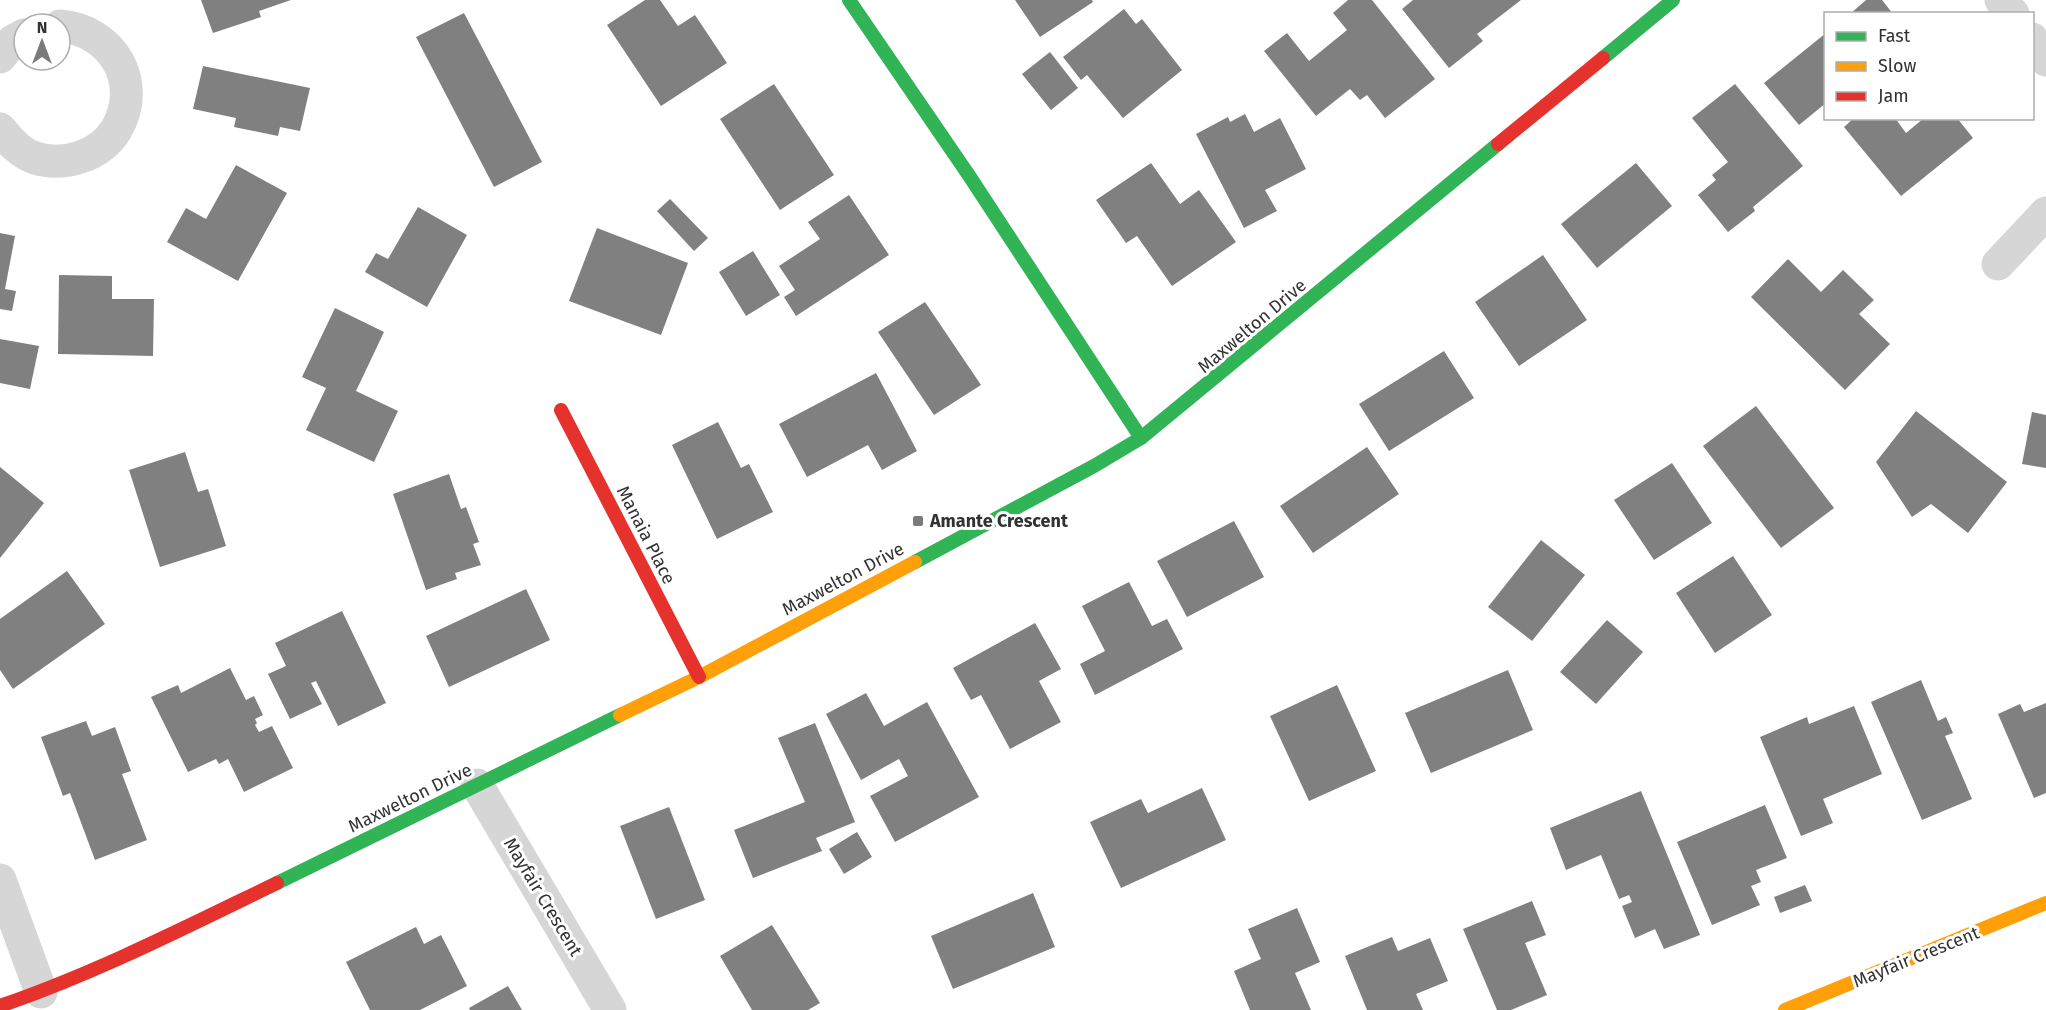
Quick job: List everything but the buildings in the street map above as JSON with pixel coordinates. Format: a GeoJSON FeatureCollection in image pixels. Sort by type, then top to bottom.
{"type":"FeatureCollection","features":[{"type":"Feature","properties":{"kind":"street"},"geometry":{"type":"LineString","coordinates":[[849,0],[970,177],[1141,438]]}},
{"type":"Feature","properties":{"kind":"street","name":"Maxwelton Drive"},"geometry":{"type":"LineString","coordinates":[[0,1006],[41,992],[133,953],[699,677],[1094,466],[1141,438],[1673,0]]}},
{"type":"Feature","properties":{"kind":"street"},"geometry":{"type":"LineString","coordinates":[[2001,0],[2011,12]]}},
{"type":"Feature","properties":{"kind":"street"},"geometry":{"type":"LineString","coordinates":[[0,129],[13,146],[34,158],[58,162],[81,158],[102,146],[116,130],[124,110],[126,89],[122,68],[111,49],[94,35],[72,27]]}},
{"type":"Feature","properties":{"kind":"street"},"geometry":{"type":"LineString","coordinates":[[2034,42],[2046,60]]}},
{"type":"Feature","properties":{"kind":"street"},"geometry":{"type":"LineString","coordinates":[[1998,264],[2046,213]]}},
{"type":"Feature","properties":{"kind":"street","name":"Manaia Place"},"geometry":{"type":"LineString","coordinates":[[561,410],[699,677]]}},
{"type":"Feature","properties":{"kind":"street","name":"Mayfair Crescent"},"geometry":{"type":"LineString","coordinates":[[477,785],[610,1010]]}},
{"type":"Feature","properties":{"kind":"street"},"geometry":{"type":"LineString","coordinates":[[0,880],[41,992]]}},
{"type":"Feature","properties":{"kind":"street","name":"Mayfair Crescent"},"geometry":{"type":"LineString","coordinates":[[1785,1010],[2046,903]]}},
{"type":"Feature","properties":{"kind":"traffic: fast"},"geometry":{"type":"LineString","coordinates":[[849,0],[970,177],[1141,438]]}},
{"type":"Feature","properties":{"kind":"traffic: fast"},"geometry":{"type":"LineString","coordinates":[[1603,58],[1673,0]]}},
{"type":"Feature","properties":{"kind":"traffic: fast"},"geometry":{"type":"LineString","coordinates":[[915,562],[1094,466],[1141,438],[1498,144]]}},
{"type":"Feature","properties":{"kind":"traffic: fast"},"geometry":{"type":"LineString","coordinates":[[277,883],[620,715]]}},
{"type":"Feature","properties":{"kind":"traffic: slow"},"geometry":{"type":"LineString","coordinates":[[620,715],[699,677],[915,562]]}},
{"type":"Feature","properties":{"kind":"traffic: slow"},"geometry":{"type":"LineString","coordinates":[[1785,1010],[2046,903]]}},
{"type":"Feature","properties":{"kind":"traffic: jam"},"geometry":{"type":"LineString","coordinates":[[1498,144],[1603,58]]}},
{"type":"Feature","properties":{"kind":"traffic: jam"},"geometry":{"type":"LineString","coordinates":[[561,410],[699,677]]}},
{"type":"Feature","properties":{"kind":"traffic: jam"},"geometry":{"type":"LineString","coordinates":[[0,1006],[106,964],[277,883]]}},
{"type":"Feature","properties":{"kind":"place","name":"Amante Crescent"},"geometry":{"type":"Point","coordinates":[918,521]}}]}
